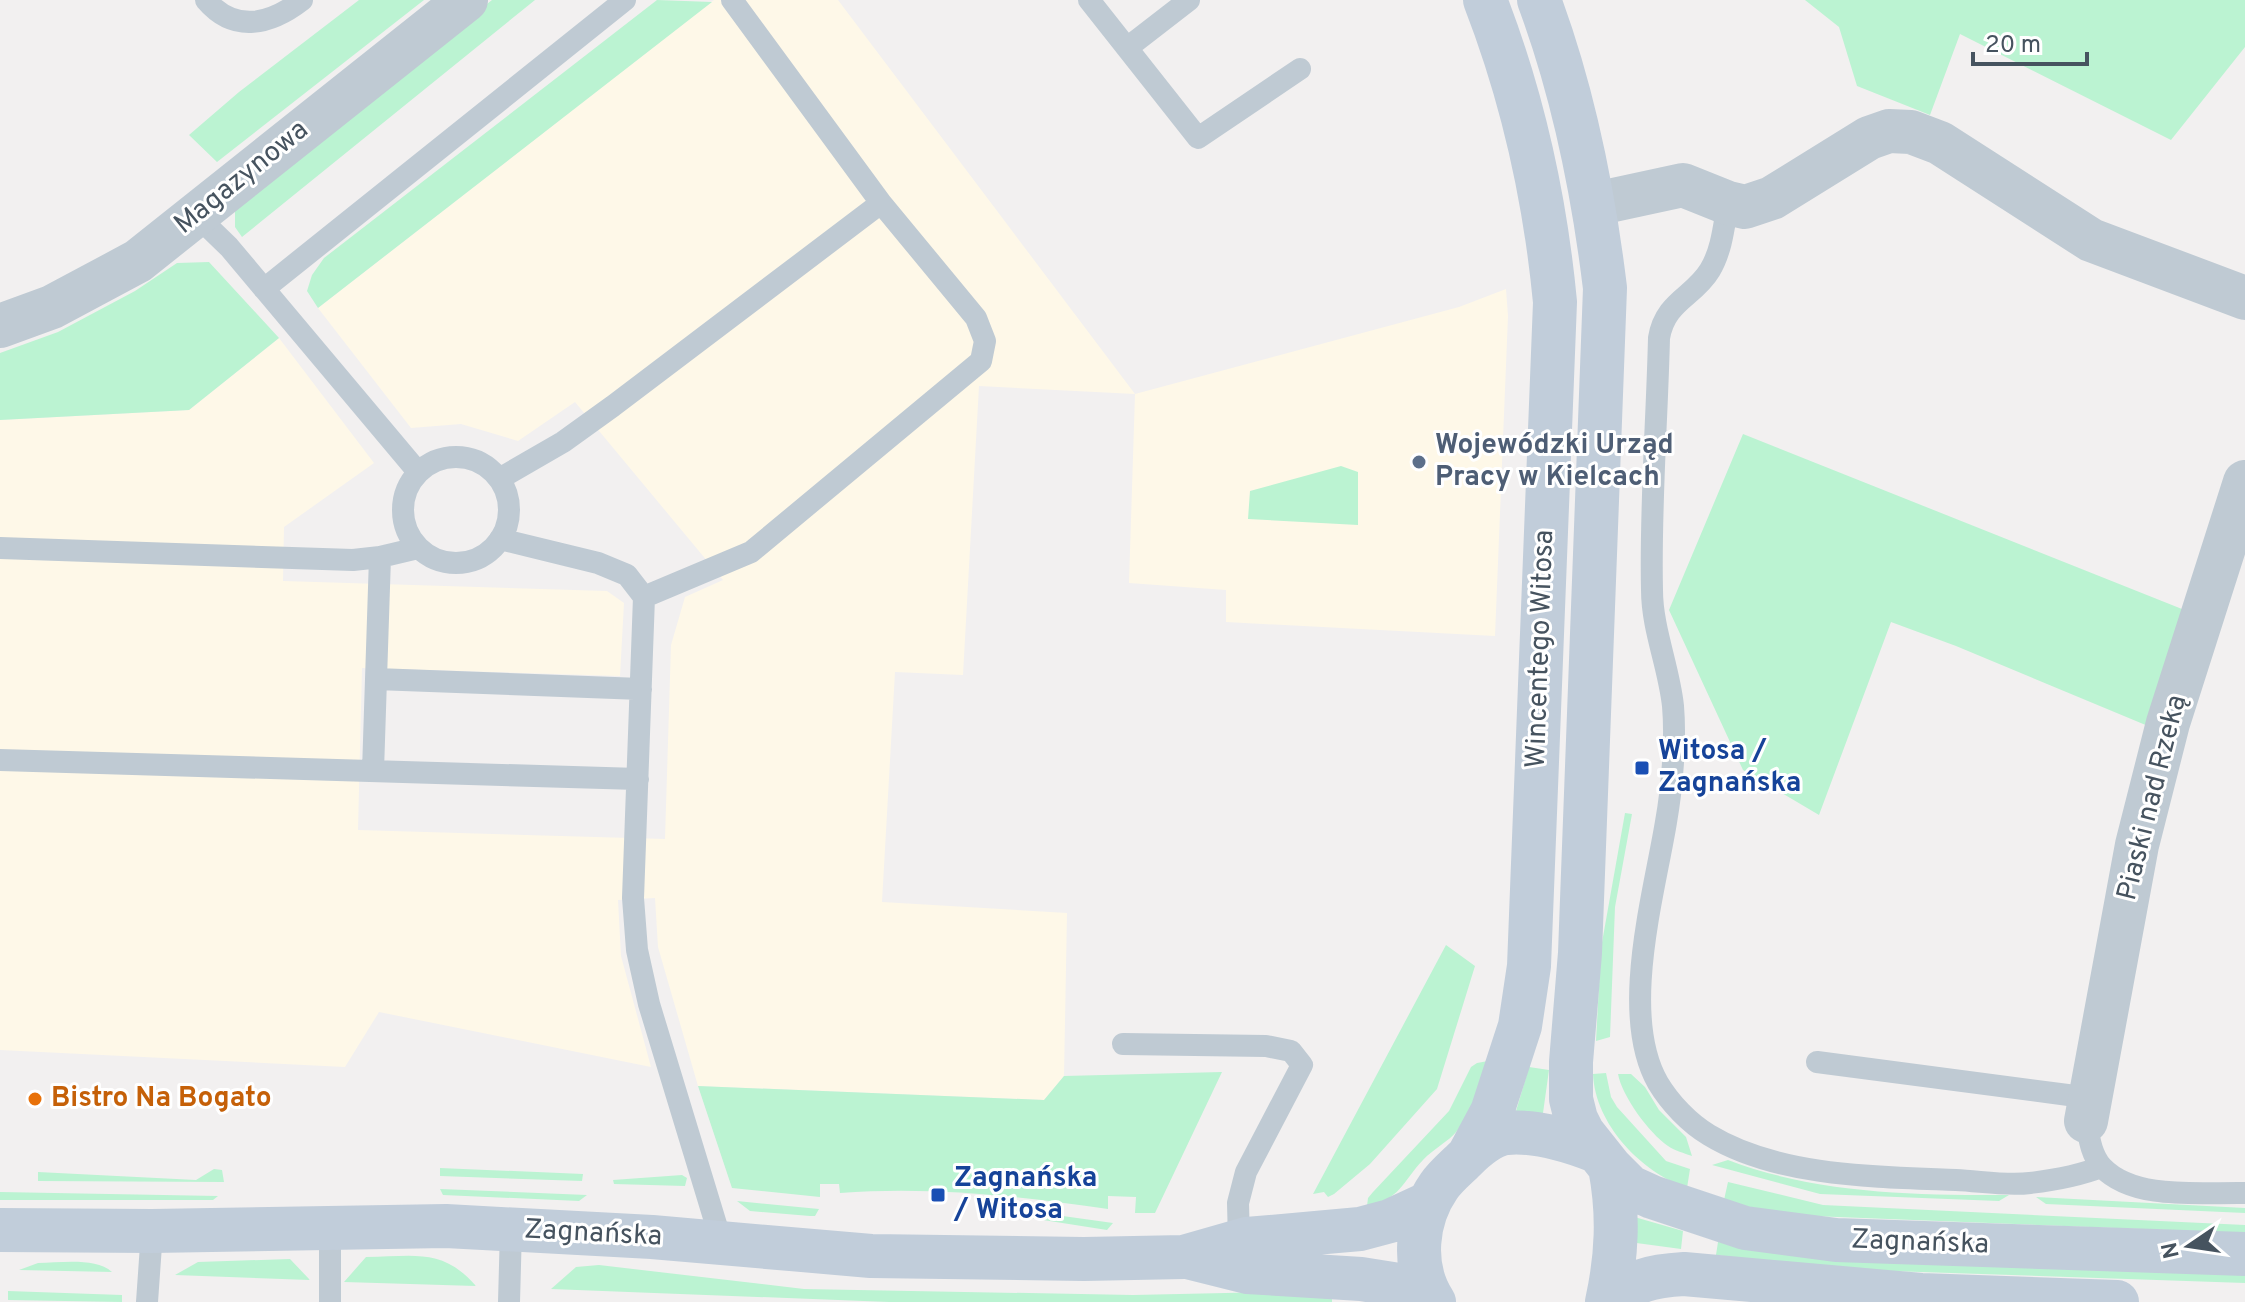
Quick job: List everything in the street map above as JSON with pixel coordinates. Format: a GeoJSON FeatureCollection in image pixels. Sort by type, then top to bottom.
{"type":"FeatureCollection","features":[{"type":"Feature","properties":{"kind":"main road","name":"Wincentego Witosa"},"geometry":{"type":"LineString","coordinates":[[1470,1153],[1492,1112],[1520,1026],[1529,966],[1555,302],[1548,230],[1528,136],[1485,0]]}},
{"type":"Feature","properties":{"kind":"main road","name":"Wincentego Witosa"},"geometry":{"type":"LineString","coordinates":[[1539,0],[1557,48],[1595,204],[1605,288],[1581,937],[1571,1099],[1576,1119],[1603,1159]]}},
{"type":"Feature","properties":{"kind":"main road"},"geometry":{"type":"LineString","coordinates":[[1433,1300],[1425,1284],[1419,1253],[1420,1235],[1429,1203],[1440,1184],[1470,1153],[1505,1133],[1540,1134],[1571,1141],[1603,1159],[1616,1199],[1617,1232],[1614,1270],[1607,1302]]}},
{"type":"Feature","properties":{"kind":"main road","name":"Zagnańska"},"geometry":{"type":"LineString","coordinates":[[1603,1159],[1630,1187],[1692,1212],[1745,1228],[1836,1240],[2245,1254]]}},
{"type":"Feature","properties":{"kind":"main road","name":"Zagnańska"},"geometry":{"type":"LineString","coordinates":[[1184,1257],[1239,1241],[1360,1229],[1390,1221],[1429,1203]]}},
{"type":"Feature","properties":{"kind":"main road","name":"Zagnańska"},"geometry":{"type":"LineString","coordinates":[[0,1230],[152,1231],[434,1226],[910,1258],[1184,1257],[1247,1272],[1361,1279],[1405,1286],[1433,1300]]}},
{"type":"Feature","properties":{"kind":"main road","name":"Zagnańska"},"geometry":{"type":"LineString","coordinates":[[1607,1302],[1631,1283],[1655,1275],[1684,1274],[1921,1295],[2117,1302]]}},
{"type":"Feature","properties":{"kind":"street","name":"Magazynowa"},"geometry":{"type":"LineString","coordinates":[[0,326],[52,307],[138,261],[466,0]]}},
{"type":"Feature","properties":{"kind":"street"},"geometry":{"type":"LineString","coordinates":[[1595,204],[1683,185],[1745,207],[1772,198],[1869,138],[1889,131],[1911,132],[1940,143],[2091,240],[2245,298]]}},
{"type":"Feature","properties":{"kind":"street","name":"Piaski nad Rzeką"},"geometry":{"type":"LineString","coordinates":[[2088,1110],[2141,830],[2168,723],[2245,482]]}},
{"type":"Feature","properties":{"kind":"lane"},"geometry":{"type":"LineString","coordinates":[[206,0],[217,13],[253,23],[283,15],[302,0]]}},
{"type":"Feature","properties":{"kind":"lane"},"geometry":{"type":"LineString","coordinates":[[264,289],[625,0]]}},
{"type":"Feature","properties":{"kind":"lane"},"geometry":{"type":"LineString","coordinates":[[644,597],[751,552],[981,361],[985,341],[976,318],[881,203],[732,0]]}},
{"type":"Feature","properties":{"kind":"lane"},"geometry":{"type":"LineString","coordinates":[[1089,0],[1198,138],[1300,69]]}},
{"type":"Feature","properties":{"kind":"lane"},"geometry":{"type":"LineString","coordinates":[[1127,48],[1189,0]]}},
{"type":"Feature","properties":{"kind":"lane"},"geometry":{"type":"LineString","coordinates":[[499,479],[563,442],[601,415],[881,203]]}},
{"type":"Feature","properties":{"kind":"lane"},"geometry":{"type":"LineString","coordinates":[[1728,203],[1718,253],[1709,272],[1669,311],[1659,338],[1651,594],[1673,706],[1667,820],[1644,949],[1641,1017],[1644,1044],[1658,1082],[1685,1117],[1710,1136],[1745,1152],[1788,1164],[1863,1176],[2026,1184],[2077,1176],[2101,1167]]}},
{"type":"Feature","properties":{"kind":"lane"},"geometry":{"type":"LineString","coordinates":[[196,215],[229,247],[418,472]]}},
{"type":"Feature","properties":{"kind":"lane"},"geometry":{"type":"LineString","coordinates":[[451,456],[478,462],[499,479],[507,495],[509,514],[500,539],[481,557],[448,563],[432,558],[418,548],[408,534],[403,518],[403,502],[408,486],[418,472],[433,461],[451,456]]}},
{"type":"Feature","properties":{"kind":"lane"},"geometry":{"type":"LineString","coordinates":[[500,539],[598,563],[627,575],[644,597],[633,898],[637,950],[649,1004],[722,1244]]}},
{"type":"Feature","properties":{"kind":"lane"},"geometry":{"type":"LineString","coordinates":[[0,548],[353,560],[418,548]]}},
{"type":"Feature","properties":{"kind":"lane"},"geometry":{"type":"LineString","coordinates":[[373,771],[380,557]]}},
{"type":"Feature","properties":{"kind":"lane"},"geometry":{"type":"LineString","coordinates":[[376,679],[641,689]]}},
{"type":"Feature","properties":{"kind":"lane"},"geometry":{"type":"LineString","coordinates":[[0,760],[638,779]]}},
{"type":"Feature","properties":{"kind":"lane"},"geometry":{"type":"LineString","coordinates":[[1123,1044],[1266,1046],[1291,1051],[1302,1065],[1246,1172],[1238,1203],[1239,1241]]}},
{"type":"Feature","properties":{"kind":"lane"},"geometry":{"type":"LineString","coordinates":[[1817,1062],[2088,1110],[2091,1148],[2101,1167],[2123,1184],[2142,1190],[2245,1193]]}},
{"type":"Feature","properties":{"kind":"lane"},"geometry":{"type":"LineString","coordinates":[[330,1228],[330,1302]]}},
{"type":"Feature","properties":{"kind":"lane"},"geometry":{"type":"LineString","coordinates":[[509,1302],[511,1229]]}},
{"type":"Feature","properties":{"kind":"lane"},"geometry":{"type":"LineString","coordinates":[[147,1302],[152,1231]]}},
{"type":"Feature","properties":{"kind":"shaded area"},"geometry":{"type":"Polygon","coordinates":[[[714,0],[838,0],[1135,394],[979,386],[963,675],[895,672],[882,902],[1067,913],[1064,1076],[1044,1100],[698,1086],[658,947],[655,898],[618,900],[621,956],[651,1067],[379,1012],[345,1067],[0,1050],[0,420],[189,410],[279,338],[374,463],[284,527],[283,581],[607,591],[624,603],[620,676],[362,668],[358,830],[665,839],[671,645],[685,597],[723,580],[575,402],[518,441],[461,424],[411,428],[318,308],[714,0]]]}},
{"type":"Feature","properties":{"kind":"shaded area"},"geometry":{"type":"Polygon","coordinates":[[[1506,289],[1508,316],[1495,636],[1226,622],[1226,590],[1129,583],[1135,394],[1459,307],[1506,289]]]}},
{"type":"Feature","properties":{"kind":"green space"},"geometry":{"type":"Polygon","coordinates":[[[359,0],[424,0],[217,162],[189,135],[239,92],[359,0]]]}},
{"type":"Feature","properties":{"kind":"green space"},"geometry":{"type":"Polygon","coordinates":[[[492,0],[535,0],[242,237],[235,227],[235,209],[248,194],[492,0]]]}},
{"type":"Feature","properties":{"kind":"green space"},"geometry":{"type":"Polygon","coordinates":[[[657,0],[712,2],[318,308],[307,291],[312,275],[324,258],[657,0]]]}},
{"type":"Feature","properties":{"kind":"green space"},"geometry":{"type":"Polygon","coordinates":[[[1805,0],[2245,0],[2245,47],[2171,140],[1960,34],[1930,115],[1857,86],[1839,27],[1805,0]]]}},
{"type":"Feature","properties":{"kind":"green space"},"geometry":{"type":"Polygon","coordinates":[[[209,262],[279,338],[189,410],[0,420],[0,353],[58,332],[135,291],[177,263],[209,262]]]}},
{"type":"Feature","properties":{"kind":"green space"},"geometry":{"type":"Polygon","coordinates":[[[1743,434],[2187,611],[2148,726],[1891,622],[1819,815],[1743,770],[1669,610],[1743,434]]]}},
{"type":"Feature","properties":{"kind":"green space"},"geometry":{"type":"Polygon","coordinates":[[[1341,466],[1358,472],[1358,525],[1248,519],[1250,491],[1341,466]]]}},
{"type":"Feature","properties":{"kind":"green space"},"geometry":{"type":"Polygon","coordinates":[[[1625,813],[1632,814],[1615,907],[1610,1037],[1596,1041],[1601,948],[1625,813]]]}},
{"type":"Feature","properties":{"kind":"green space"},"geometry":{"type":"Polygon","coordinates":[[[1446,945],[1475,966],[1437,1089],[1370,1164],[1334,1194],[1328,1197],[1324,1192],[1313,1194],[1446,945]]]}},
{"type":"Feature","properties":{"kind":"green space"},"geometry":{"type":"Polygon","coordinates":[[[1488,1061],[1472,1106],[1457,1131],[1423,1160],[1394,1195],[1367,1206],[1373,1192],[1449,1111],[1471,1067],[1488,1061]]]}},
{"type":"Feature","properties":{"kind":"green space"},"geometry":{"type":"Polygon","coordinates":[[[1529,1067],[1549,1070],[1543,1113],[1538,1116],[1516,1111],[1529,1067]]]}},
{"type":"Feature","properties":{"kind":"green space"},"geometry":{"type":"Polygon","coordinates":[[[1222,1072],[1155,1213],[1135,1213],[1136,1197],[1108,1196],[1108,1209],[974,1194],[907,1191],[840,1193],[839,1184],[820,1184],[820,1197],[732,1188],[698,1086],[1044,1100],[1064,1076],[1222,1072]]]}},
{"type":"Feature","properties":{"kind":"green space"},"geometry":{"type":"Polygon","coordinates":[[[1606,1073],[1611,1097],[1617,1107],[1666,1161],[1690,1169],[1687,1188],[1653,1170],[1611,1128],[1596,1093],[1593,1074],[1606,1073]]]}},
{"type":"Feature","properties":{"kind":"green space"},"geometry":{"type":"Polygon","coordinates":[[[1618,1074],[1631,1074],[1645,1087],[1659,1110],[1686,1137],[1692,1156],[1671,1148],[1653,1132],[1637,1113],[1618,1074]]]}},
{"type":"Feature","properties":{"kind":"green space"},"geometry":{"type":"Polygon","coordinates":[[[1728,1160],[1796,1180],[1831,1186],[1902,1193],[2009,1195],[1999,1201],[1820,1194],[1712,1165],[1728,1160]]]}},
{"type":"Feature","properties":{"kind":"green space"},"geometry":{"type":"Polygon","coordinates":[[[440,1168],[583,1174],[582,1181],[440,1176],[440,1168]]]}},
{"type":"Feature","properties":{"kind":"green space"},"geometry":{"type":"Polygon","coordinates":[[[214,1169],[222,1170],[224,1182],[38,1181],[38,1172],[196,1180],[214,1169]]]}},
{"type":"Feature","properties":{"kind":"green space"},"geometry":{"type":"Polygon","coordinates":[[[682,1175],[687,1178],[685,1186],[614,1184],[613,1180],[682,1175]]]}},
{"type":"Feature","properties":{"kind":"green space"},"geometry":{"type":"Polygon","coordinates":[[[1728,1182],[1823,1205],[2245,1225],[2245,1233],[1812,1216],[1749,1207],[1724,1200],[1728,1182]]]}},
{"type":"Feature","properties":{"kind":"green space"},"geometry":{"type":"Polygon","coordinates":[[[440,1189],[587,1195],[579,1201],[443,1195],[440,1189]]]}},
{"type":"Feature","properties":{"kind":"green space"},"geometry":{"type":"Polygon","coordinates":[[[0,1192],[218,1196],[213,1200],[0,1200],[0,1192]]]}},
{"type":"Feature","properties":{"kind":"green space"},"geometry":{"type":"Polygon","coordinates":[[[2036,1197],[2245,1208],[2245,1213],[2046,1204],[2036,1197]]]}},
{"type":"Feature","properties":{"kind":"green space"},"geometry":{"type":"Polygon","coordinates":[[[737,1201],[819,1209],[815,1216],[750,1211],[737,1201]]]}},
{"type":"Feature","properties":{"kind":"green space"},"geometry":{"type":"Polygon","coordinates":[[[991,1206],[1113,1223],[1107,1230],[991,1212],[991,1206]]]}},
{"type":"Feature","properties":{"kind":"green space"},"geometry":{"type":"Polygon","coordinates":[[[1631,1216],[1683,1231],[1681,1249],[1629,1242],[1631,1216]]]}},
{"type":"Feature","properties":{"kind":"green space"},"geometry":{"type":"Polygon","coordinates":[[[1718,1242],[2245,1275],[2245,1283],[1831,1269],[1716,1255],[1718,1242]]]}},
{"type":"Feature","properties":{"kind":"green space"},"geometry":{"type":"Polygon","coordinates":[[[412,1256],[439,1260],[451,1265],[476,1286],[344,1282],[366,1257],[412,1256]]]}},
{"type":"Feature","properties":{"kind":"green space"},"geometry":{"type":"Polygon","coordinates":[[[290,1259],[310,1280],[175,1275],[198,1262],[290,1259]]]}},
{"type":"Feature","properties":{"kind":"green space"},"geometry":{"type":"Polygon","coordinates":[[[38,1263],[96,1264],[112,1272],[19,1270],[38,1263]]]}},
{"type":"Feature","properties":{"kind":"green space"},"geometry":{"type":"Polygon","coordinates":[[[599,1265],[804,1289],[1133,1295],[1275,1292],[1332,1296],[1332,1302],[889,1302],[551,1289],[576,1267],[599,1265]]]}},
{"type":"Feature","properties":{"kind":"green space"},"geometry":{"type":"Polygon","coordinates":[[[8,1291],[122,1295],[122,1302],[8,1300],[8,1291]]]}},
{"type":"Feature","properties":{"kind":"place","name":"Wojewódzki Urząd Pracy w Kielcach"},"geometry":{"type":"Point","coordinates":[1419,462]}},
{"type":"Feature","properties":{"kind":"place","name":"Witosa / Zagnańska"},"geometry":{"type":"Point","coordinates":[1642,768]}},
{"type":"Feature","properties":{"kind":"place","name":"Bistro Na Bogato"},"geometry":{"type":"Point","coordinates":[35,1099]}},
{"type":"Feature","properties":{"kind":"place","name":"Zagnańska / Witosa"},"geometry":{"type":"Point","coordinates":[938,1195]}}]}
